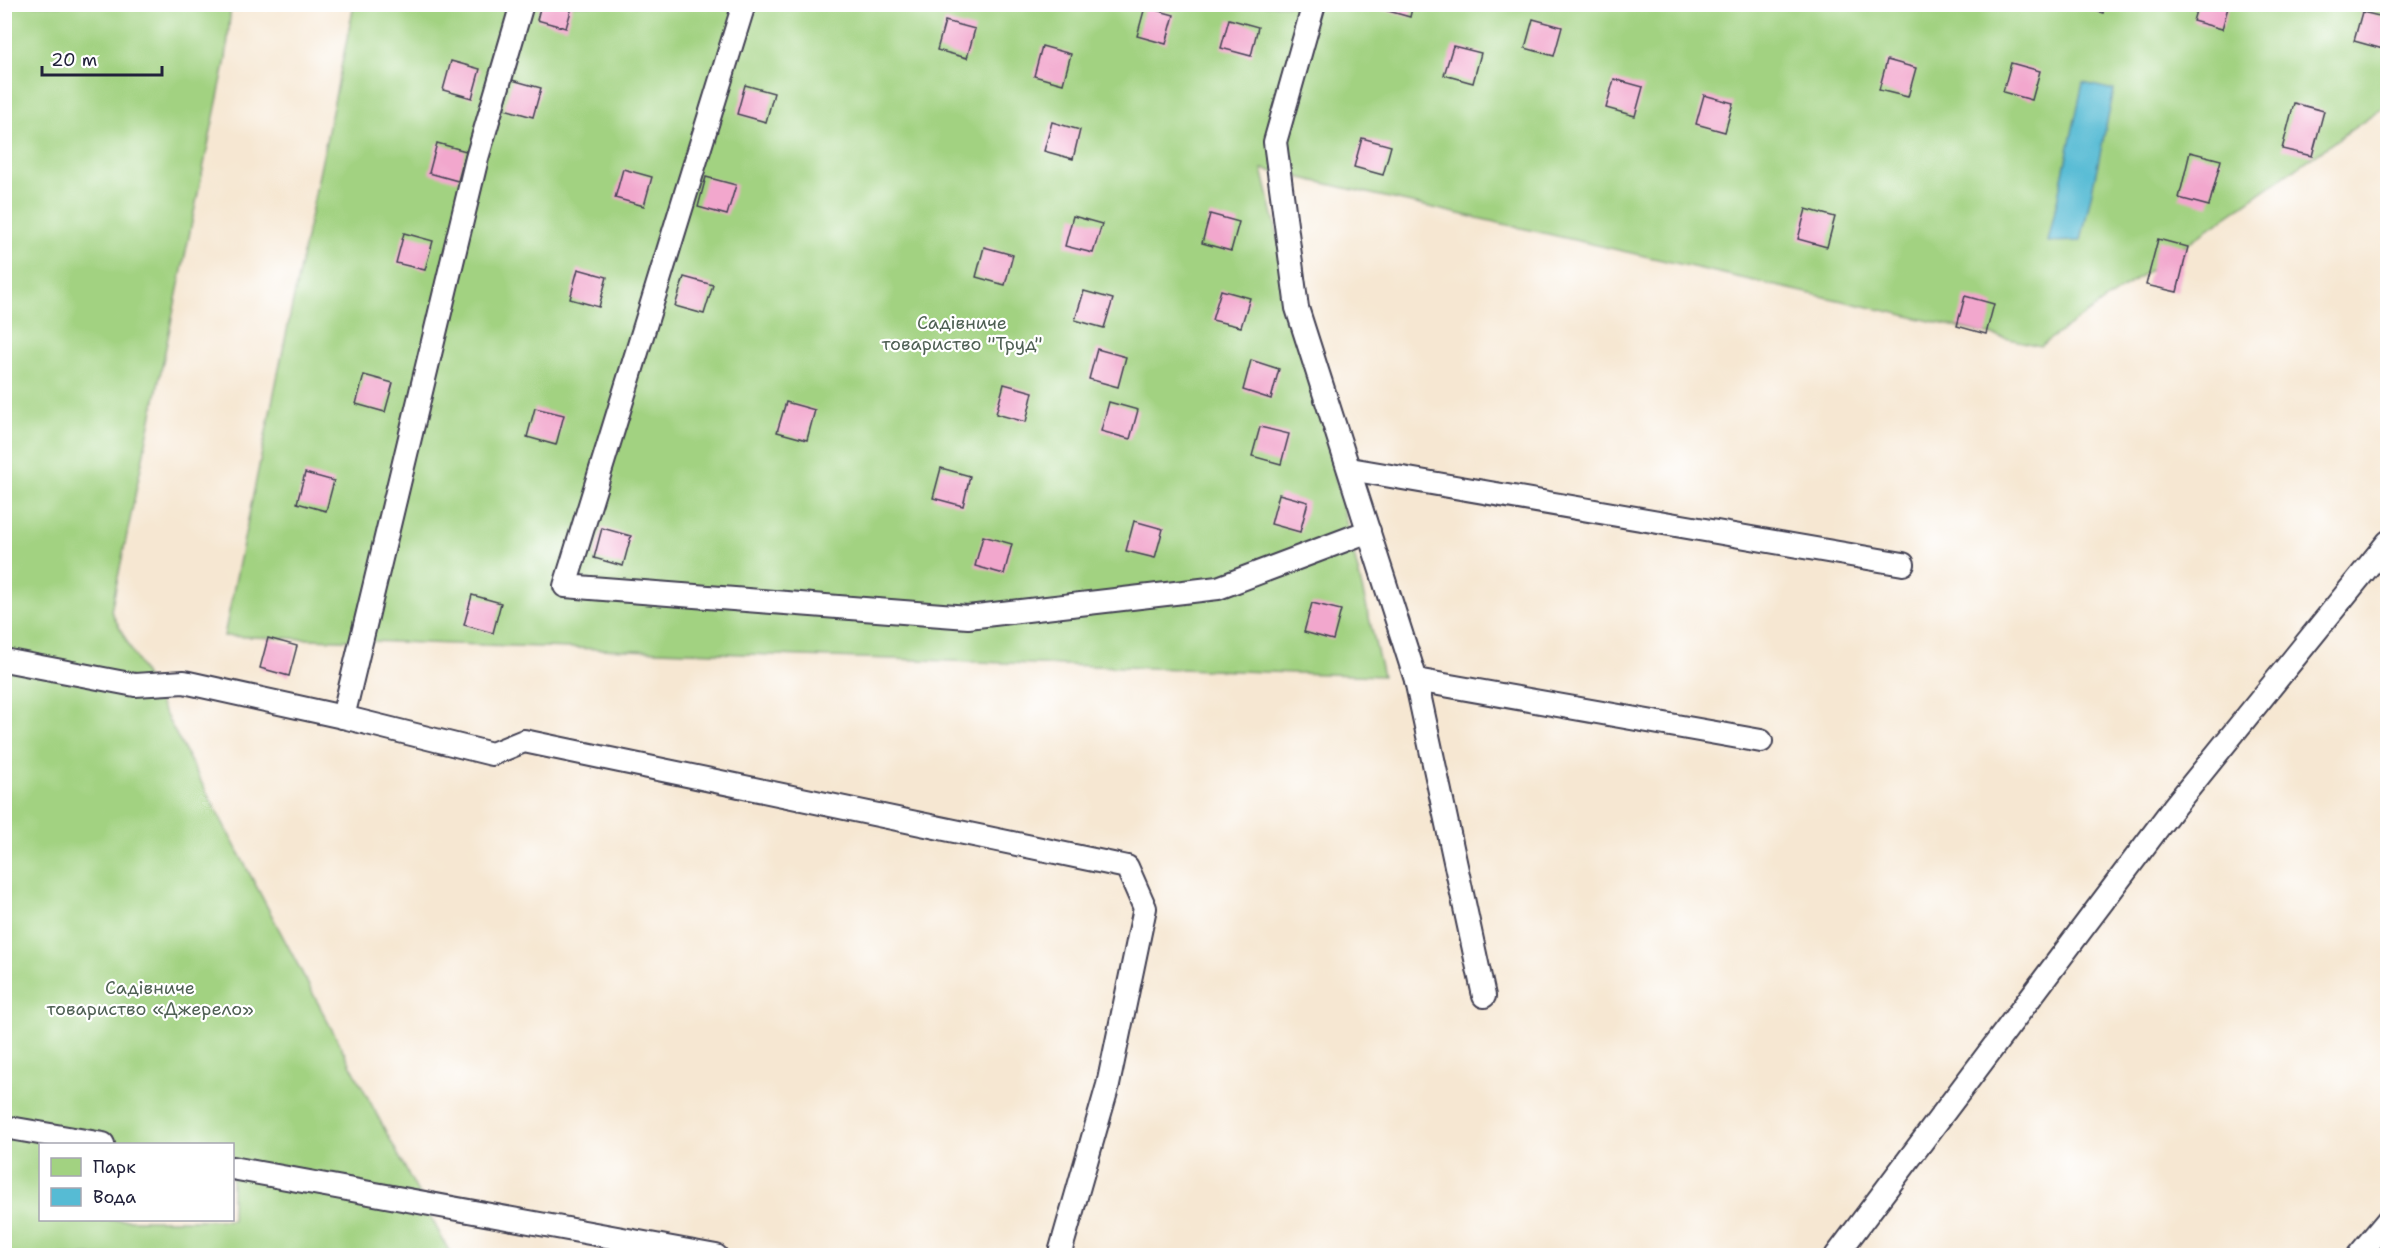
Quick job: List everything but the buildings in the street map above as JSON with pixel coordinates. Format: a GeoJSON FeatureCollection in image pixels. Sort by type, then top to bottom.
{"type":"FeatureCollection","features":[{"type":"Feature","properties":{"kind":"lane"},"geometry":{"type":"LineString","coordinates":[[343,717],[477,158],[522,4]]}},
{"type":"Feature","properties":{"kind":"lane"},"geometry":{"type":"LineString","coordinates":[[744,4],[565,586],[968,617],[1218,588],[1369,531]]}},
{"type":"Feature","properties":{"kind":"lane"},"geometry":{"type":"LineString","coordinates":[[1314,4],[1275,142],[1297,308],[1416,680],[1484,996]]}},
{"type":"Feature","properties":{"kind":"lane"},"geometry":{"type":"LineString","coordinates":[[1350,469],[1903,564]]}},
{"type":"Feature","properties":{"kind":"lane"},"geometry":{"type":"LineString","coordinates":[[1836,1256],[2174,808],[2388,542]]}},
{"type":"Feature","properties":{"kind":"lane"},"geometry":{"type":"LineString","coordinates":[[4,660],[135,685],[184,682],[343,717],[492,754],[524,741],[1127,867],[1145,908],[1108,1085],[1059,1256]]}},
{"type":"Feature","properties":{"kind":"lane"},"geometry":{"type":"LineString","coordinates":[[1416,680],[1761,741]]}},
{"type":"Feature","properties":{"kind":"lane"},"geometry":{"type":"LineString","coordinates":[[4,1127],[97,1143]]}},
{"type":"Feature","properties":{"kind":"lane"},"geometry":{"type":"LineString","coordinates":[[234,1168],[716,1256]]}},
{"type":"Feature","properties":{"kind":"lane"},"geometry":{"type":"LineString","coordinates":[[2358,1256],[2388,1220]]}},
{"type":"Feature","properties":{"kind":"green space","name":"Садівниче товариство «Джерело»"},"geometry":{"type":"Polygon","coordinates":[[[5,5],[231,5],[226,59],[111,611],[451,1255],[5,1256],[5,5]]]}},
{"type":"Feature","properties":{"kind":"green space","name":"Садівниче товариство \"Труд\""},"geometry":{"type":"Polygon","coordinates":[[[354,5],[2387,5],[2387,105],[2040,346],[1262,169],[1383,676],[224,636],[354,5]]]}},
{"type":"Feature","properties":{"kind":"water"},"geometry":{"type":"Polygon","coordinates":[[[2083,83],[2114,90],[2081,241],[2048,242],[2083,83]]]}}]}
